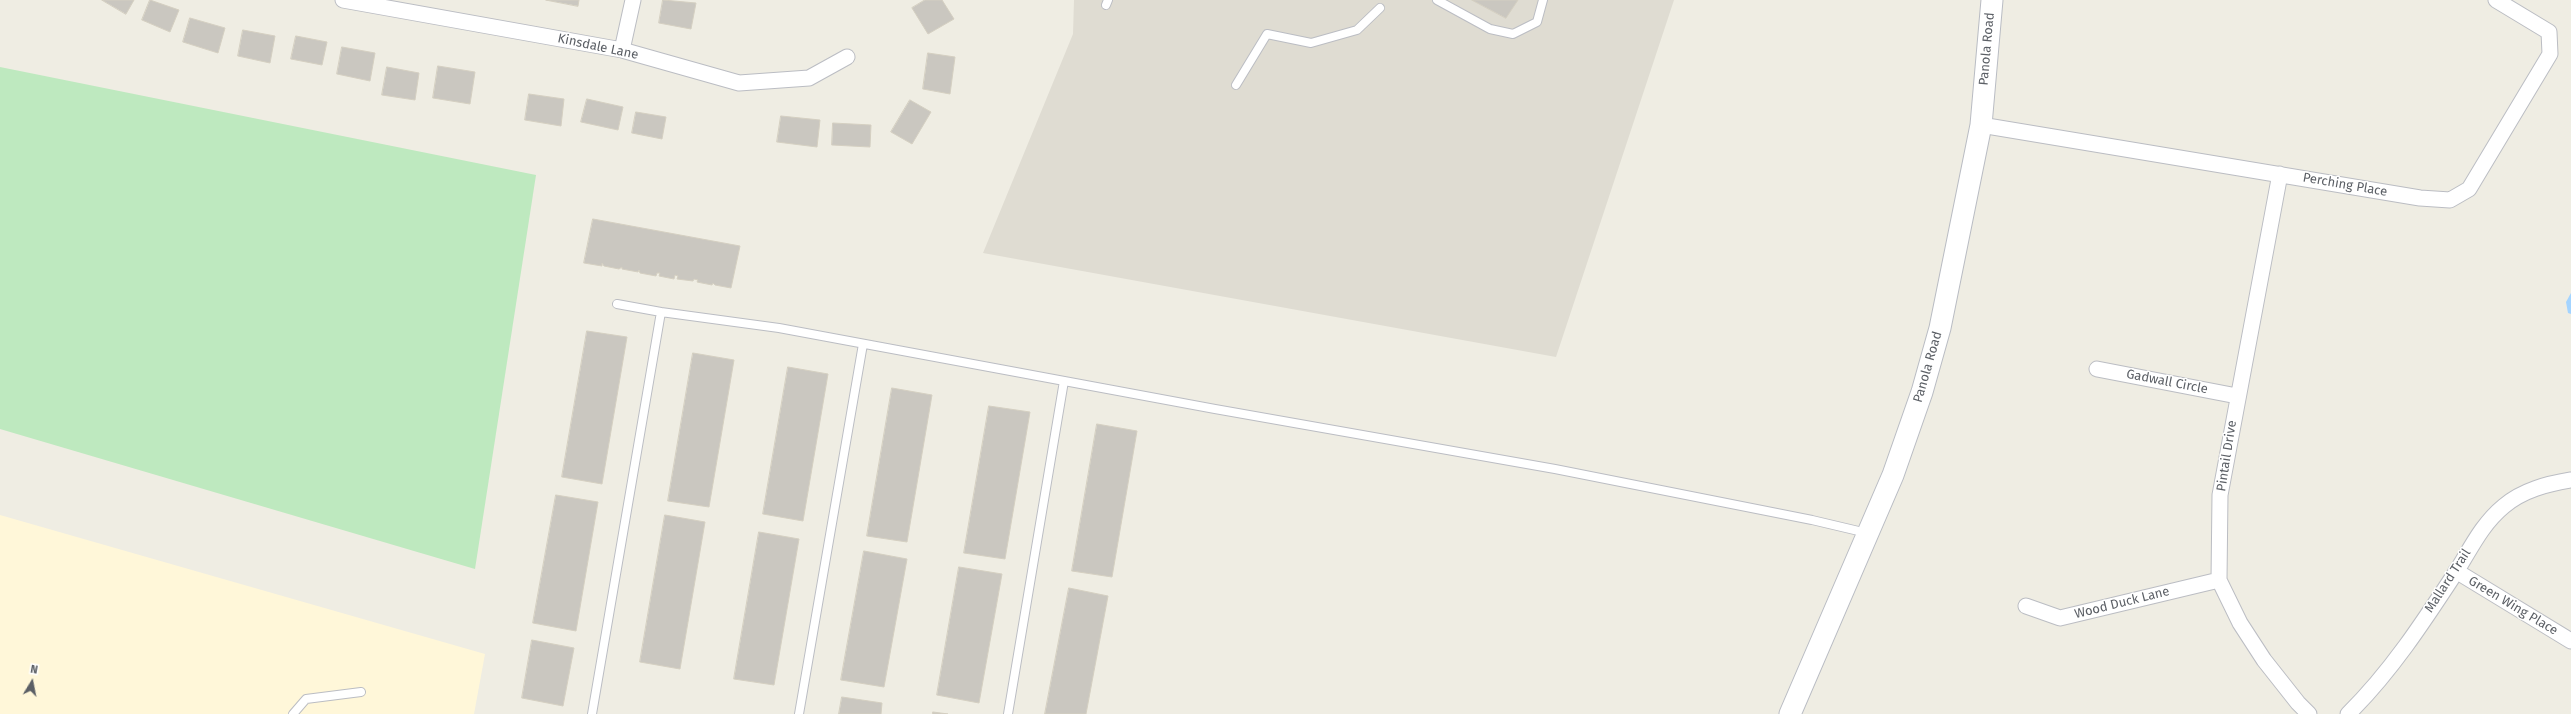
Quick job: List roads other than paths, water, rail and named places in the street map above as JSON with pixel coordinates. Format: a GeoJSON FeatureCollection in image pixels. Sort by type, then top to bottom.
{"type":"FeatureCollection","features":[{"type":"Feature","properties":{"kind":"main road","name":"Panola Road"},"geometry":{"type":"LineString","coordinates":[[1790,714],[1895,468],[1922,392],[1940,328],[1981,125],[1992,0]]}},
{"type":"Feature","properties":{"kind":"street"},"geometry":{"type":"LineString","coordinates":[[622,50],[633,0]]}},
{"type":"Feature","properties":{"kind":"street","name":"Perching Place"},"geometry":{"type":"LineString","coordinates":[[1981,125],[2420,198],[2450,200],[2469,189],[2550,54],[2549,32],[2496,0]]}},
{"type":"Feature","properties":{"kind":"street","name":"Kinsdale Lane"},"geometry":{"type":"LineString","coordinates":[[351,1],[622,50],[739,83],[809,78],[847,57]]}},
{"type":"Feature","properties":{"kind":"street","name":"Pintail Drive"},"geometry":{"type":"LineString","coordinates":[[2280,174],[2237,396],[2220,496],[2219,580],[2240,624],[2264,660],[2298,703],[2309,714]]}},
{"type":"Feature","properties":{"kind":"street","name":"Gadwall Circle"},"geometry":{"type":"LineString","coordinates":[[2097,369],[2237,396]]}},
{"type":"Feature","properties":{"kind":"street","name":"Mallard Trail"},"geometry":{"type":"LineString","coordinates":[[2348,714],[2364,698],[2413,635],[2482,529],[2504,506],[2527,491],[2571,480]]}},
{"type":"Feature","properties":{"kind":"street","name":"Green Wing Place"},"geometry":{"type":"LineString","coordinates":[[2456,571],[2571,640]]}},
{"type":"Feature","properties":{"kind":"street","name":"Wood Duck Lane"},"geometry":{"type":"LineString","coordinates":[[2026,606],[2060,618],[2219,580]]}},
{"type":"Feature","properties":{"kind":"lane"},"geometry":{"type":"LineString","coordinates":[[1436,0],[1490,29],[1513,34],[1537,22],[1543,0]]}},
{"type":"Feature","properties":{"kind":"lane"},"geometry":{"type":"LineString","coordinates":[[1236,85],[1267,34],[1311,43],[1357,30],[1380,8]]}},
{"type":"Feature","properties":{"kind":"lane"},"geometry":{"type":"LineString","coordinates":[[617,304],[661,312],[779,328],[1555,469],[1812,520],[1867,533]]}},
{"type":"Feature","properties":{"kind":"lane"},"geometry":{"type":"LineString","coordinates":[[592,714],[661,312]]}},
{"type":"Feature","properties":{"kind":"lane"},"geometry":{"type":"LineString","coordinates":[[799,714],[863,344]]}},
{"type":"Feature","properties":{"kind":"lane"},"geometry":{"type":"LineString","coordinates":[[1008,714],[1064,381]]}},
{"type":"Feature","properties":{"kind":"lane"},"geometry":{"type":"LineString","coordinates":[[293,714],[306,699],[360,692]]}},
{"type":"Feature","properties":{"kind":"water"},"geometry":{"type":"Polygon","coordinates":[[[2571,293],[2571,314],[2568,313],[2566,302],[2571,293]]]}}]}
